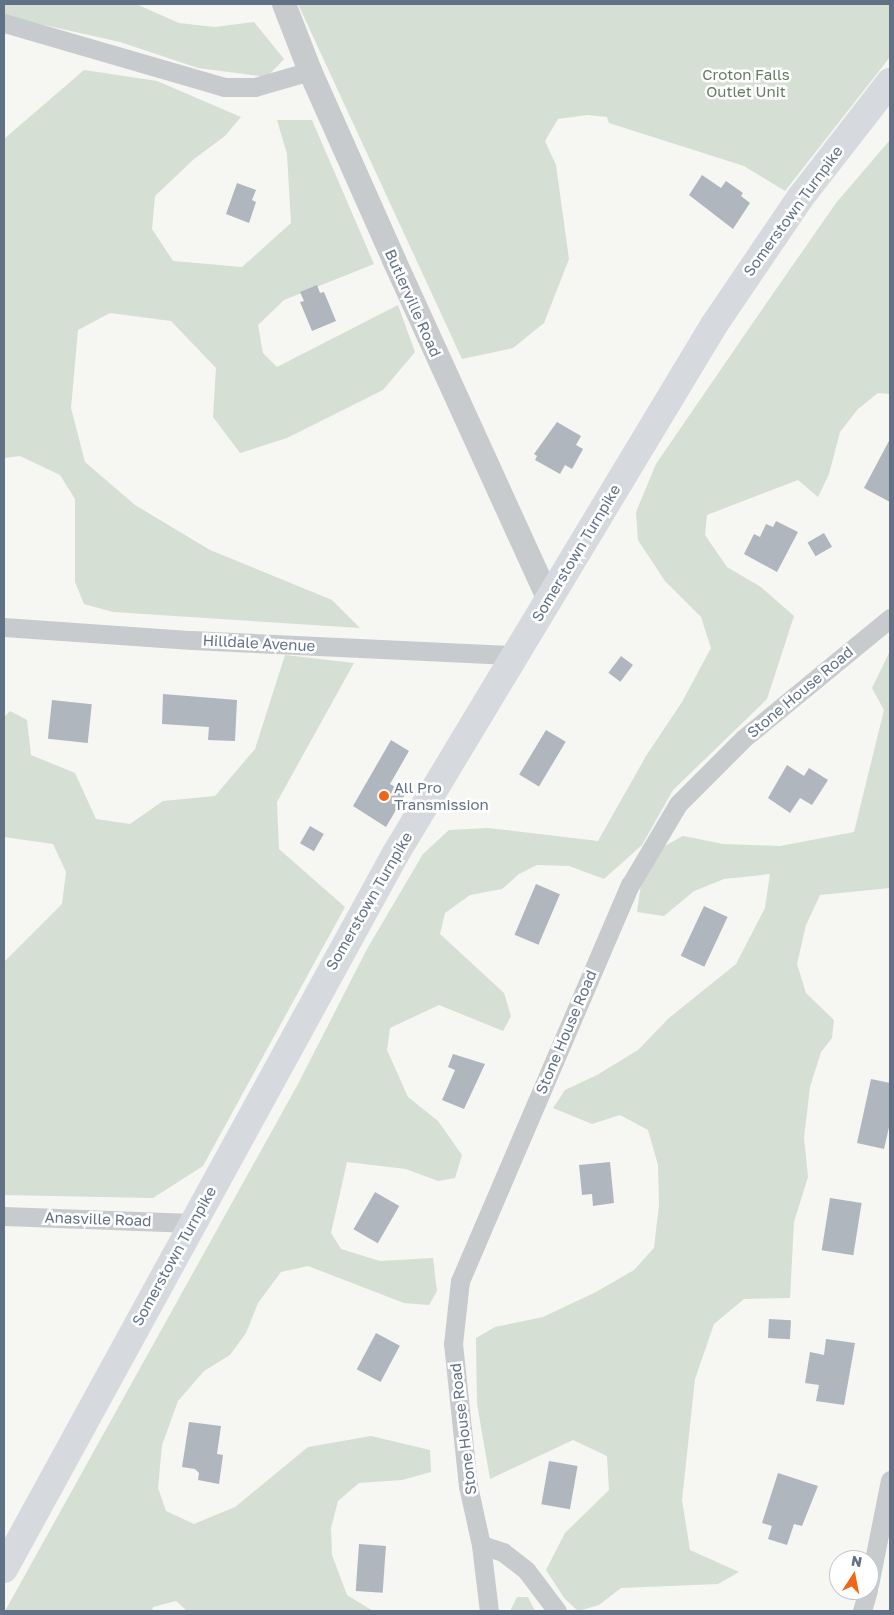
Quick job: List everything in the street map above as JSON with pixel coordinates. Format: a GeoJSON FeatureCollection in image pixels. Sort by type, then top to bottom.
{"type":"FeatureCollection","features":[{"type":"Feature","properties":{"kind":"main road","name":"Somerstown Turnpike"},"geometry":{"type":"LineString","coordinates":[[4,1569],[352,928],[548,598],[757,258],[890,82]]}},
{"type":"Feature","properties":{"kind":"street","name":"Butlerville Road"},"geometry":{"type":"LineString","coordinates":[[284,4],[310,71],[548,598]]}},
{"type":"Feature","properties":{"kind":"street"},"geometry":{"type":"LineString","coordinates":[[4,23],[224,87],[255,87],[310,71]]}},
{"type":"Feature","properties":{"kind":"street","name":"Stone House Road"},"geometry":{"type":"LineString","coordinates":[[489,1611],[481,1545],[468,1486],[453,1344],[460,1282],[626,893],[678,804],[744,738],[890,618]]}},
{"type":"Feature","properties":{"kind":"street","name":"Hilldale Avenue"},"geometry":{"type":"LineString","coordinates":[[4,627],[192,640],[515,655]]}},
{"type":"Feature","properties":{"kind":"street","name":"Anasville Road"},"geometry":{"type":"LineString","coordinates":[[4,1216],[192,1223]]}},
{"type":"Feature","properties":{"kind":"street"},"geometry":{"type":"LineString","coordinates":[[876,1550],[890,1480]]}},
{"type":"Feature","properties":{"kind":"street"},"geometry":{"type":"LineString","coordinates":[[481,1545],[503,1552],[526,1570],[557,1611]]}},
{"type":"Feature","properties":{"kind":"green space"},"geometry":{"type":"Polygon","coordinates":[[[4,4],[136,4],[179,23],[214,27],[254,22],[284,59],[267,77],[198,68],[120,42],[4,16],[4,4]]]}},
{"type":"Feature","properties":{"kind":"green space","name":"Croton Falls Outlet Unit"},"geometry":{"type":"Polygon","coordinates":[[[298,4],[890,4],[890,57],[785,191],[744,166],[609,123],[607,117],[587,115],[558,119],[545,141],[556,165],[569,259],[544,323],[513,348],[462,359],[298,4]]]}},
{"type":"Feature","properties":{"kind":"green space"},"geometry":{"type":"Polygon","coordinates":[[[84,70],[157,81],[241,117],[225,136],[194,159],[155,196],[152,229],[173,261],[242,267],[291,223],[287,154],[277,120],[312,120],[374,264],[284,300],[258,325],[263,353],[277,367],[398,305],[415,352],[383,390],[287,438],[240,453],[213,417],[216,368],[171,321],[110,313],[78,330],[71,408],[85,462],[135,505],[210,550],[332,600],[360,628],[113,612],[84,604],[75,582],[75,499],[60,475],[20,456],[4,458],[4,139],[84,70]]]}},
{"type":"Feature","properties":{"kind":"green space"},"geometry":{"type":"Polygon","coordinates":[[[890,140],[890,394],[878,393],[858,409],[840,432],[829,474],[818,497],[798,480],[707,515],[705,535],[727,567],[761,587],[794,616],[767,699],[673,790],[642,845],[604,879],[569,866],[537,865],[519,874],[502,889],[470,895],[445,913],[440,934],[504,993],[511,1016],[503,1031],[439,1005],[390,1028],[387,1050],[408,1097],[438,1121],[462,1155],[455,1178],[438,1181],[406,1169],[347,1162],[331,1233],[341,1249],[380,1261],[433,1258],[437,1291],[429,1305],[404,1303],[308,1266],[281,1272],[258,1303],[246,1333],[230,1355],[204,1371],[178,1401],[162,1445],[158,1488],[166,1511],[194,1524],[235,1507],[308,1447],[371,1436],[430,1450],[431,1472],[402,1480],[359,1483],[338,1501],[331,1528],[332,1555],[347,1595],[373,1611],[187,1611],[176,1601],[153,1607],[152,1611],[5,1611],[298,1084],[367,949],[423,854],[449,830],[488,828],[598,841],[646,756],[682,702],[711,648],[701,617],[665,581],[638,540],[636,512],[656,464],[836,203],[890,140]]]}},
{"type":"Feature","properties":{"kind":"green space"},"geometry":{"type":"Polygon","coordinates":[[[890,651],[890,888],[820,895],[806,925],[797,964],[806,993],[834,1020],[832,1038],[821,1052],[810,1087],[804,1138],[808,1177],[794,1222],[790,1298],[744,1299],[714,1324],[695,1379],[682,1500],[690,1550],[739,1572],[718,1584],[621,1588],[599,1605],[578,1611],[565,1599],[546,1570],[565,1533],[609,1490],[607,1456],[573,1440],[490,1479],[477,1404],[476,1338],[495,1327],[543,1317],[596,1292],[634,1270],[654,1248],[659,1205],[658,1165],[648,1130],[620,1115],[592,1124],[553,1108],[565,1090],[597,1075],[638,1050],[669,1018],[736,964],[765,908],[770,874],[724,879],[694,891],[664,916],[637,912],[641,884],[661,848],[683,836],[723,844],[780,846],[854,832],[884,710],[872,688],[890,651]]]}},
{"type":"Feature","properties":{"kind":"green space"},"geometry":{"type":"Polygon","coordinates":[[[285,655],[354,663],[277,802],[279,849],[345,907],[203,1166],[153,1198],[4,1195],[4,962],[62,904],[66,872],[53,844],[4,837],[4,717],[10,711],[27,720],[31,755],[75,773],[96,819],[130,824],[163,801],[215,796],[255,749],[285,655]]]}},
{"type":"Feature","properties":{"kind":"green space"},"geometry":{"type":"Polygon","coordinates":[[[517,1597],[528,1597],[535,1611],[510,1611],[517,1597]]]}},
{"type":"Feature","properties":{"kind":"building"},"geometry":{"type":"Polygon","coordinates":[[[702,175],[721,188],[726,181],[743,193],[741,196],[750,203],[733,229],[689,195],[702,175]]]}},
{"type":"Feature","properties":{"kind":"building"},"geometry":{"type":"Polygon","coordinates":[[[237,183],[256,190],[252,200],[256,202],[249,223],[226,214],[237,183]]]}},
{"type":"Feature","properties":{"kind":"building"},"geometry":{"type":"Polygon","coordinates":[[[317,285],[320,293],[324,292],[336,321],[312,331],[300,302],[304,301],[300,292],[317,285]]]}},
{"type":"Feature","properties":{"kind":"building"},"geometry":{"type":"Polygon","coordinates":[[[557,422],[581,436],[576,445],[583,449],[572,469],[565,465],[560,474],[535,460],[537,456],[534,454],[557,422]]]}},
{"type":"Feature","properties":{"kind":"building"},"geometry":{"type":"Polygon","coordinates":[[[890,439],[890,502],[864,488],[890,439]]]}},
{"type":"Feature","properties":{"kind":"building"},"geometry":{"type":"Polygon","coordinates":[[[776,521],[798,532],[777,572],[744,554],[754,534],[760,537],[766,524],[773,527],[776,521]]]}},
{"type":"Feature","properties":{"kind":"building"},"geometry":{"type":"Polygon","coordinates":[[[824,533],[832,547],[816,556],[808,542],[824,533]]]}},
{"type":"Feature","properties":{"kind":"building"},"geometry":{"type":"Polygon","coordinates":[[[621,656],[633,665],[620,682],[608,673],[621,656]]]}},
{"type":"Feature","properties":{"kind":"building"},"geometry":{"type":"Polygon","coordinates":[[[163,694],[237,700],[235,741],[208,740],[209,727],[162,724],[163,694]]]}},
{"type":"Feature","properties":{"kind":"building"},"geometry":{"type":"Polygon","coordinates":[[[52,700],[92,704],[88,743],[48,739],[52,700]]]}},
{"type":"Feature","properties":{"kind":"building"},"geometry":{"type":"Polygon","coordinates":[[[546,730],[566,742],[539,786],[519,775],[546,730]]]}},
{"type":"Feature","properties":{"kind":"building"},"geometry":{"type":"Polygon","coordinates":[[[391,740],[409,751],[390,784],[406,793],[386,827],[353,806],[391,740]]]}},
{"type":"Feature","properties":{"kind":"building"},"geometry":{"type":"Polygon","coordinates":[[[787,765],[804,776],[809,768],[828,780],[812,805],[800,798],[790,813],[768,798],[787,765]]]}},
{"type":"Feature","properties":{"kind":"building"},"geometry":{"type":"Polygon","coordinates":[[[310,826],[324,834],[314,851],[300,843],[310,826]]]}},
{"type":"Feature","properties":{"kind":"building"},"geometry":{"type":"Polygon","coordinates":[[[536,884],[560,894],[538,945],[515,935],[536,884]]]}},
{"type":"Feature","properties":{"kind":"building"},"geometry":{"type":"Polygon","coordinates":[[[704,906],[728,917],[704,967],[681,956],[704,906]]]}},
{"type":"Feature","properties":{"kind":"building"},"geometry":{"type":"Polygon","coordinates":[[[453,1054],[485,1064],[464,1109],[442,1100],[455,1070],[448,1067],[453,1054]]]}},
{"type":"Feature","properties":{"kind":"building"},"geometry":{"type":"Polygon","coordinates":[[[871,1079],[890,1083],[890,1123],[884,1149],[857,1143],[871,1079]]]}},
{"type":"Feature","properties":{"kind":"building"},"geometry":{"type":"Polygon","coordinates":[[[610,1162],[614,1203],[593,1206],[592,1194],[582,1195],[579,1165],[610,1162]]]}},
{"type":"Feature","properties":{"kind":"building"},"geometry":{"type":"Polygon","coordinates":[[[375,1192],[399,1206],[378,1243],[354,1229],[375,1192]]]}},
{"type":"Feature","properties":{"kind":"building"},"geometry":{"type":"Polygon","coordinates":[[[830,1198],[862,1203],[853,1255],[822,1250],[830,1198]]]}},
{"type":"Feature","properties":{"kind":"building"},"geometry":{"type":"Polygon","coordinates":[[[769,1319],[791,1320],[790,1339],[768,1338],[769,1319]]]}},
{"type":"Feature","properties":{"kind":"building"},"geometry":{"type":"Polygon","coordinates":[[[376,1333],[400,1346],[381,1382],[357,1369],[376,1333]]]}},
{"type":"Feature","properties":{"kind":"building"},"geometry":{"type":"Polygon","coordinates":[[[826,1339],[855,1343],[844,1405],[816,1401],[819,1385],[805,1383],[810,1352],[824,1355],[826,1339]]]}},
{"type":"Feature","properties":{"kind":"building"},"geometry":{"type":"Polygon","coordinates":[[[189,1422],[221,1426],[217,1454],[223,1455],[219,1484],[198,1480],[199,1473],[195,1469],[182,1467],[189,1422]]]}},
{"type":"Feature","properties":{"kind":"building"},"geometry":{"type":"Polygon","coordinates":[[[549,1461],[578,1466],[570,1509],[541,1504],[549,1461]]]}},
{"type":"Feature","properties":{"kind":"building"},"geometry":{"type":"Polygon","coordinates":[[[778,1473],[818,1486],[802,1526],[794,1524],[787,1545],[768,1539],[772,1526],[762,1523],[778,1473]]]}},
{"type":"Feature","properties":{"kind":"building"},"geometry":{"type":"Polygon","coordinates":[[[359,1544],[386,1546],[383,1593],[356,1591],[359,1544]]]}},
{"type":"Feature","properties":{"kind":"place","name":"All Pro Transmission"},"geometry":{"type":"Point","coordinates":[384,796]}}]}
